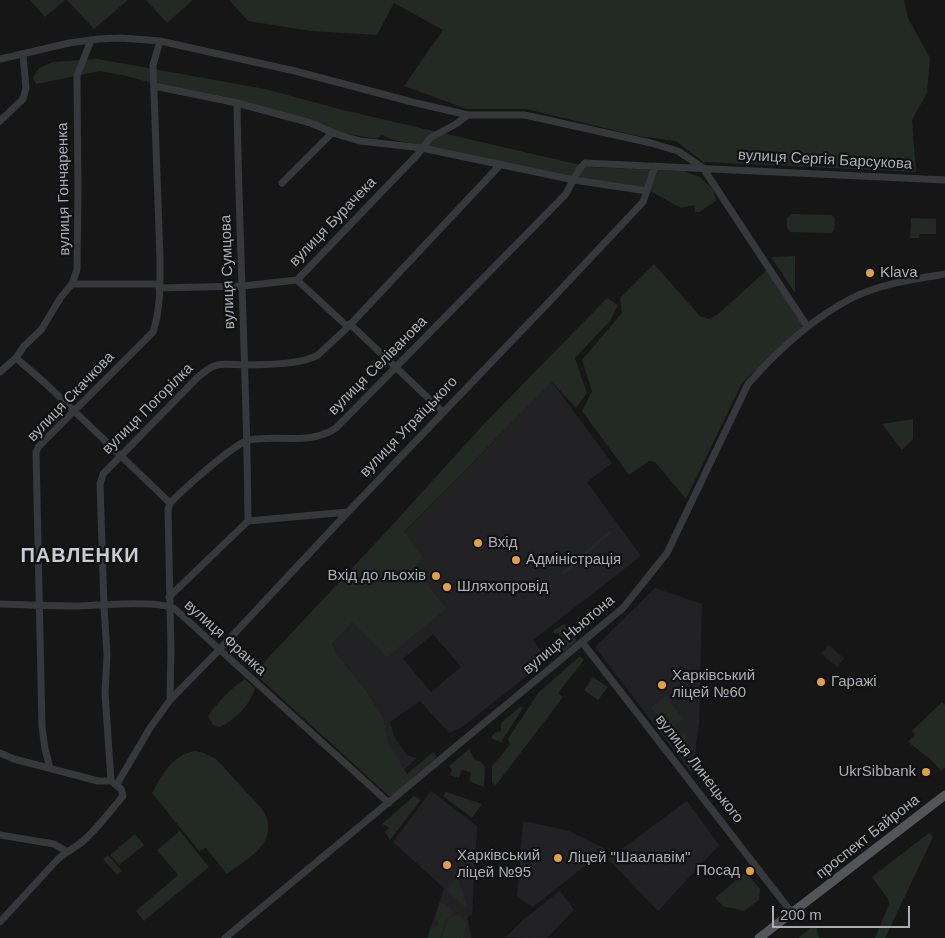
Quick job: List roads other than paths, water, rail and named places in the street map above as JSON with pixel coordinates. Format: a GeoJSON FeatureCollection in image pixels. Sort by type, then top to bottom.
{"type":"FeatureCollection","features":[{"type":"Feature","properties":{"kind":"main road","name":"проспект Байрона"},"geometry":{"type":"LineString","coordinates":[[760,938],[945,795]]}},
{"type":"Feature","properties":{"kind":"street"},"geometry":{"type":"LineString","coordinates":[[0,59],[69,43],[91,40],[121,38],[160,41],[295,71],[468,115],[525,115],[651,143],[678,151],[703,168],[807,326]]}},
{"type":"Feature","properties":{"kind":"street","name":"вулиця Гончаренка"},"geometry":{"type":"LineString","coordinates":[[0,372],[16,358],[24,346],[41,330],[61,296],[72,284],[77,270],[79,256],[77,76],[91,40]]}},
{"type":"Feature","properties":{"kind":"street","name":"вулиця Скачкова"},"geometry":{"type":"LineString","coordinates":[[50,768],[42,726],[36,452],[39,446],[153,332],[160,286],[152,66],[160,41]]}},
{"type":"Feature","properties":{"kind":"street"},"geometry":{"type":"LineString","coordinates":[[0,121],[23,99],[26,88],[23,55]]}},
{"type":"Feature","properties":{"kind":"street"},"geometry":{"type":"LineString","coordinates":[[154,86],[237,103],[311,124],[332,133],[360,141],[422,148],[574,180],[647,191]]}},
{"type":"Feature","properties":{"kind":"street","name":"вулиця Сумцова"},"geometry":{"type":"LineString","coordinates":[[237,103],[248,440],[248,521]]}},
{"type":"Feature","properties":{"kind":"street","name":"вулиця Бурачека"},"geometry":{"type":"LineString","coordinates":[[72,284],[243,286],[297,280],[430,138],[468,115]]}},
{"type":"Feature","properties":{"kind":"street"},"geometry":{"type":"LineString","coordinates":[[282,183],[332,133]]}},
{"type":"Feature","properties":{"kind":"street","name":"вулиця Сергія Барсукова"},"geometry":{"type":"LineString","coordinates":[[585,163],[945,180]]}},
{"type":"Feature","properties":{"kind":"street","name":"вулиця Селіванова"},"geometry":{"type":"LineString","coordinates":[[170,503],[229,451],[248,440],[311,438],[326,434],[336,428],[565,195],[581,166],[585,163]]}},
{"type":"Feature","properties":{"kind":"street","name":"вулиця Погорілка"},"geometry":{"type":"LineString","coordinates":[[66,851],[76,847],[84,840],[122,796],[121,788],[114,783],[105,692],[107,655],[101,479],[103,474],[203,372],[219,364],[245,365],[313,358],[330,345],[500,165]]}},
{"type":"Feature","properties":{"kind":"street","name":"вулиця Уграїцького"},"geometry":{"type":"LineString","coordinates":[[170,700],[643,202],[655,166]]}},
{"type":"Feature","properties":{"kind":"street","name":"вулиця Ньютона"},"geometry":{"type":"LineString","coordinates":[[225,938],[623,608],[667,553],[748,384],[768,362],[807,326],[865,292],[905,281],[945,274]]}},
{"type":"Feature","properties":{"kind":"street"},"geometry":{"type":"LineString","coordinates":[[297,280],[397,367],[443,412]]}},
{"type":"Feature","properties":{"kind":"street"},"geometry":{"type":"LineString","coordinates":[[0,753],[14,759],[98,781],[114,783],[170,700],[171,650],[168,510],[170,503],[16,358]]}},
{"type":"Feature","properties":{"kind":"street"},"geometry":{"type":"LineString","coordinates":[[169,597],[248,521],[348,512]]}},
{"type":"Feature","properties":{"kind":"street","name":"вулиця Франка"},"geometry":{"type":"LineString","coordinates":[[0,604],[104,606],[143,604],[169,606],[389,803]]}},
{"type":"Feature","properties":{"kind":"street","name":"вулиця Линецького"},"geometry":{"type":"LineString","coordinates":[[582,642],[792,913]]}},
{"type":"Feature","properties":{"kind":"street"},"geometry":{"type":"LineString","coordinates":[[0,835],[54,844],[66,851],[0,922]]}},
{"type":"Feature","properties":{"kind":"place","name":"Klava"},"geometry":{"type":"Point","coordinates":[870,273]}},
{"type":"Feature","properties":{"kind":"place","name":"Вхід"},"geometry":{"type":"Point","coordinates":[478,543]}},
{"type":"Feature","properties":{"kind":"place","name":"Адміністрація"},"geometry":{"type":"Point","coordinates":[516,560]}},
{"type":"Feature","properties":{"kind":"place","name":"Вхід до льохів"},"geometry":{"type":"Point","coordinates":[436,576]}},
{"type":"Feature","properties":{"kind":"place","name":"Шляхопровід"},"geometry":{"type":"Point","coordinates":[447,587]}},
{"type":"Feature","properties":{"kind":"place","name":"Гаражі"},"geometry":{"type":"Point","coordinates":[821,682]}},
{"type":"Feature","properties":{"kind":"place","name":"Харківський ліцей №60"},"geometry":{"type":"Point","coordinates":[662,685]}},
{"type":"Feature","properties":{"kind":"place","name":"UkrSibbank"},"geometry":{"type":"Point","coordinates":[926,772]}},
{"type":"Feature","properties":{"kind":"place","name":"Ліцей \"Шаалавім\""},"geometry":{"type":"Point","coordinates":[558,858]}},
{"type":"Feature","properties":{"kind":"place","name":"Харківський ліцей №95"},"geometry":{"type":"Point","coordinates":[447,865]}},
{"type":"Feature","properties":{"kind":"place","name":"Посад"},"geometry":{"type":"Point","coordinates":[750,871]}},
{"type":"Feature","properties":{"kind":"district","name":"ПАВЛЕНКИ"},"geometry":{"type":"Point","coordinates":[80,556]}}]}
